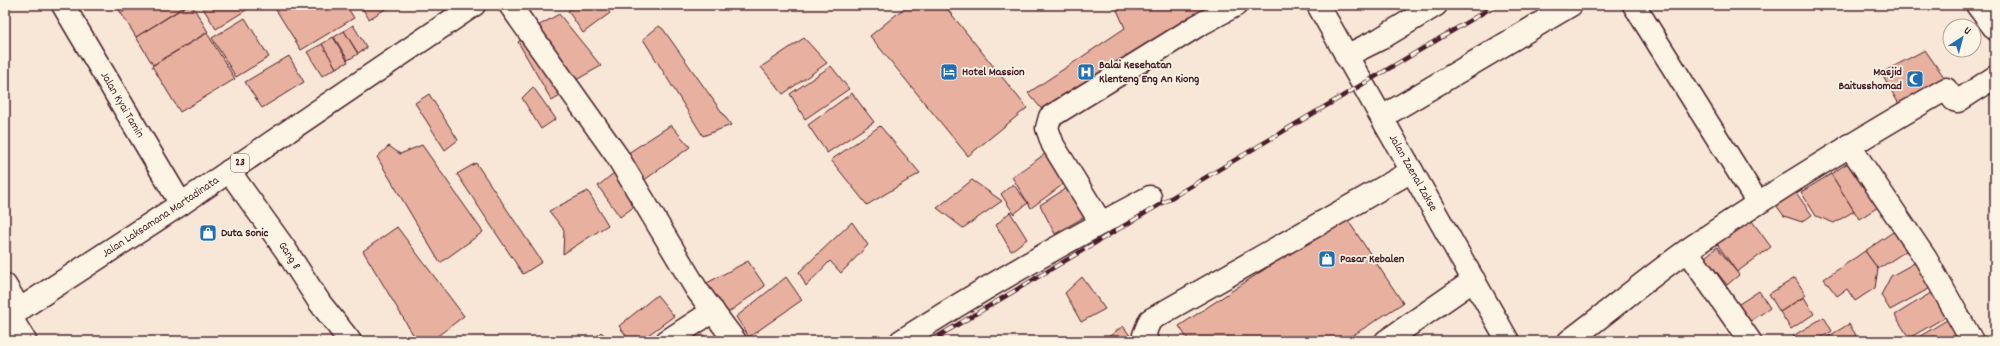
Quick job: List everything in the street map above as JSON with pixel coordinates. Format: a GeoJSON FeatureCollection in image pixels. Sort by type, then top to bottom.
{"type":"FeatureCollection","features":[{"type":"Feature","properties":{"kind":"main road","name":"Jalan Kyai Tamin"},"geometry":{"type":"LineString","coordinates":[[63,5],[181,204]]}},
{"type":"Feature","properties":{"kind":"main road","name":"Jalan Laksamana Martadinata"},"geometry":{"type":"LineString","coordinates":[[12,315],[181,204],[474,5]]}},
{"type":"Feature","properties":{"kind":"main road"},"geometry":{"type":"LineString","coordinates":[[510,5],[617,156],[697,290],[734,341]]}},
{"type":"Feature","properties":{"kind":"main road"},"geometry":{"type":"LineString","coordinates":[[1101,223],[1053,145],[1047,128],[1050,117],[1197,26],[1236,5]]}},
{"type":"Feature","properties":{"kind":"main road","name":"Jalan Zaenal Zakse"},"geometry":{"type":"LineString","coordinates":[[1318,5],[1508,341]]}},
{"type":"Feature","properties":{"kind":"main road"},"geometry":{"type":"LineString","coordinates":[[1346,56],[1380,39],[1436,5]]}},
{"type":"Feature","properties":{"kind":"main road"},"geometry":{"type":"LineString","coordinates":[[1382,118],[1571,5]]}},
{"type":"Feature","properties":{"kind":"main road"},"geometry":{"type":"LineString","coordinates":[[1634,5],[1758,203]]}},
{"type":"Feature","properties":{"kind":"main road"},"geometry":{"type":"LineString","coordinates":[[1977,5],[1995,29]]}},
{"type":"Feature","properties":{"kind":"main road"},"geometry":{"type":"LineString","coordinates":[[1569,341],[1687,251],[1758,203],[1849,145],[1946,89],[1954,100],[1958,101],[1992,84]]}},
{"type":"Feature","properties":{"kind":"main road"},"geometry":{"type":"LineString","coordinates":[[1849,145],[1926,259],[1972,341]]}},
{"type":"Feature","properties":{"kind":"main road","name":"Gang 8"},"geometry":{"type":"LineString","coordinates":[[229,171],[285,248],[320,303],[350,341]]}},
{"type":"Feature","properties":{"kind":"main road"},"geometry":{"type":"LineString","coordinates":[[1147,341],[1144,334],[1150,320],[1412,171]]}},
{"type":"Feature","properties":{"kind":"main road"},"geometry":{"type":"LineString","coordinates":[[901,341],[934,319],[1101,223],[1150,197]]}},
{"type":"Feature","properties":{"kind":"main road"},"geometry":{"type":"LineString","coordinates":[[1687,251],[1750,341]]}},
{"type":"Feature","properties":{"kind":"main road"},"geometry":{"type":"LineString","coordinates":[[1386,341],[1474,280]]}},
{"type":"Feature","properties":{"kind":"main road"},"geometry":{"type":"LineString","coordinates":[[5,285],[12,315],[25,341]]}},
{"type":"Feature","properties":{"kind":"main road"},"geometry":{"type":"LineString","coordinates":[[667,341],[713,311]]}},
{"type":"Feature","properties":{"kind":"building"},"geometry":{"type":"Polygon","coordinates":[[[116,5],[134,5],[121,13],[116,5]]]}},
{"type":"Feature","properties":{"kind":"building"},"geometry":{"type":"Polygon","coordinates":[[[134,5],[187,5],[136,37],[121,13],[134,5]]]}},
{"type":"Feature","properties":{"kind":"building"},"geometry":{"type":"Polygon","coordinates":[[[188,5],[192,5],[208,32],[153,65],[136,37],[188,5]]]}},
{"type":"Feature","properties":{"kind":"building"},"geometry":{"type":"Polygon","coordinates":[[[201,5],[254,5],[216,29],[201,5]]]}},
{"type":"Feature","properties":{"kind":"building"},"geometry":{"type":"Polygon","coordinates":[[[273,5],[346,5],[354,18],[301,50],[273,5]]]}},
{"type":"Feature","properties":{"kind":"building"},"geometry":{"type":"Polygon","coordinates":[[[360,5],[392,5],[369,19],[360,5]]]}},
{"type":"Feature","properties":{"kind":"building"},"geometry":{"type":"Polygon","coordinates":[[[576,5],[603,5],[610,13],[583,33],[568,11],[576,5]]]}},
{"type":"Feature","properties":{"kind":"building","name":"Hotel Massion"},"geometry":{"type":"Polygon","coordinates":[[[908,5],[944,5],[1027,108],[968,156],[870,36],[908,5]]]}},
{"type":"Feature","properties":{"kind":"building","name":"Balai Kesehatan Klenteng Eng An Kiong"},"geometry":{"type":"Polygon","coordinates":[[[1125,5],[1227,5],[1047,115],[1028,93],[1125,28],[1117,10],[1125,5]]]}},
{"type":"Feature","properties":{"kind":"building"},"geometry":{"type":"Polygon","coordinates":[[[559,14],[601,66],[576,80],[538,26],[559,14]]]}},
{"type":"Feature","properties":{"kind":"building"},"geometry":{"type":"Polygon","coordinates":[[[245,18],[269,57],[236,77],[212,38],[245,18]]]}},
{"type":"Feature","properties":{"kind":"building"},"geometry":{"type":"Polygon","coordinates":[[[353,25],[367,48],[358,53],[344,31],[353,25]]]}},
{"type":"Feature","properties":{"kind":"building"},"geometry":{"type":"Polygon","coordinates":[[[659,26],[663,29],[731,125],[703,136],[643,39],[659,26]]]}},
{"type":"Feature","properties":{"kind":"building"},"geometry":{"type":"Polygon","coordinates":[[[344,31],[358,54],[348,60],[334,37],[344,31]]]}},
{"type":"Feature","properties":{"kind":"building"},"geometry":{"type":"Polygon","coordinates":[[[207,33],[235,79],[180,112],[152,66],[207,33]]]}},
{"type":"Feature","properties":{"kind":"building"},"geometry":{"type":"Polygon","coordinates":[[[333,37],[348,62],[336,68],[322,44],[333,37]]]}},
{"type":"Feature","properties":{"kind":"building"},"geometry":{"type":"Polygon","coordinates":[[[523,38],[560,96],[552,101],[518,42],[523,38]]]}},
{"type":"Feature","properties":{"kind":"building"},"geometry":{"type":"Polygon","coordinates":[[[804,38],[827,63],[783,94],[761,67],[804,38]]]}},
{"type":"Feature","properties":{"kind":"building"},"geometry":{"type":"Polygon","coordinates":[[[322,44],[336,68],[322,76],[307,52],[322,44]]]}},
{"type":"Feature","properties":{"kind":"building","name":"Masjid Baitusshomad"},"geometry":{"type":"Polygon","coordinates":[[[1925,50],[1949,84],[1903,111],[1881,73],[1925,50]]]}},
{"type":"Feature","properties":{"kind":"building"},"geometry":{"type":"Polygon","coordinates":[[[289,56],[304,82],[262,108],[245,82],[289,56]]]}},
{"type":"Feature","properties":{"kind":"building"},"geometry":{"type":"Polygon","coordinates":[[[831,66],[849,89],[805,119],[790,94],[831,66]]]}},
{"type":"Feature","properties":{"kind":"building"},"geometry":{"type":"Polygon","coordinates":[[[533,87],[556,119],[541,129],[522,98],[533,87]]]}},
{"type":"Feature","properties":{"kind":"building"},"geometry":{"type":"Polygon","coordinates":[[[852,93],[874,122],[827,153],[808,125],[852,93]]]}},
{"type":"Feature","properties":{"kind":"building"},"geometry":{"type":"Polygon","coordinates":[[[429,94],[458,140],[445,150],[415,103],[429,94]]]}},
{"type":"Feature","properties":{"kind":"building"},"geometry":{"type":"Polygon","coordinates":[[[671,125],[690,147],[639,184],[622,157],[671,125]]]}},
{"type":"Feature","properties":{"kind":"building"},"geometry":{"type":"Polygon","coordinates":[[[880,126],[920,173],[867,205],[831,160],[880,126]]]}},
{"type":"Feature","properties":{"kind":"building"},"geometry":{"type":"Polygon","coordinates":[[[422,145],[483,232],[440,263],[377,157],[389,146],[400,154],[422,145]]]}},
{"type":"Feature","properties":{"kind":"building"},"geometry":{"type":"Polygon","coordinates":[[[1045,154],[1069,180],[1031,208],[1012,177],[1045,154]]]}},
{"type":"Feature","properties":{"kind":"building"},"geometry":{"type":"Polygon","coordinates":[[[1854,159],[1883,204],[1859,219],[1831,174],[1854,159]]]}},
{"type":"Feature","properties":{"kind":"building"},"geometry":{"type":"Polygon","coordinates":[[[476,163],[542,262],[523,274],[457,174],[476,163]]]}},
{"type":"Feature","properties":{"kind":"building"},"geometry":{"type":"Polygon","coordinates":[[[615,172],[635,206],[620,217],[598,186],[615,172]]]}},
{"type":"Feature","properties":{"kind":"building"},"geometry":{"type":"Polygon","coordinates":[[[1831,174],[1854,211],[1834,223],[1816,216],[1801,192],[1831,174]]]}},
{"type":"Feature","properties":{"kind":"building"},"geometry":{"type":"Polygon","coordinates":[[[972,180],[1002,201],[963,228],[937,208],[972,180]]]}},
{"type":"Feature","properties":{"kind":"building"},"geometry":{"type":"Polygon","coordinates":[[[1013,184],[1028,203],[1014,214],[1001,194],[1013,184]]]}},
{"type":"Feature","properties":{"kind":"building"},"geometry":{"type":"Polygon","coordinates":[[[1073,184],[1088,215],[1055,234],[1040,205],[1073,184]]]}},
{"type":"Feature","properties":{"kind":"building"},"geometry":{"type":"Polygon","coordinates":[[[1792,187],[1812,215],[1802,222],[1784,216],[1773,201],[1792,187]]]}},
{"type":"Feature","properties":{"kind":"building"},"geometry":{"type":"Polygon","coordinates":[[[588,191],[608,225],[563,254],[564,230],[549,211],[588,191]]]}},
{"type":"Feature","properties":{"kind":"building"},"geometry":{"type":"Polygon","coordinates":[[[1010,212],[1027,239],[1011,251],[996,225],[1010,212]]]}},
{"type":"Feature","properties":{"kind":"building","name":"Pasar Kebalen"},"geometry":{"type":"Polygon","coordinates":[[[1345,216],[1403,303],[1344,341],[1189,341],[1179,326],[1345,216]]]}},
{"type":"Feature","properties":{"kind":"building"},"geometry":{"type":"Polygon","coordinates":[[[1749,217],[1771,247],[1737,272],[1715,241],[1749,217]]]}},
{"type":"Feature","properties":{"kind":"building"},"geometry":{"type":"Polygon","coordinates":[[[852,222],[868,245],[841,273],[830,261],[806,286],[799,272],[852,222]]]}},
{"type":"Feature","properties":{"kind":"building"},"geometry":{"type":"Polygon","coordinates":[[[397,227],[464,316],[431,341],[417,341],[363,251],[397,227]]]}},
{"type":"Feature","properties":{"kind":"building"},"geometry":{"type":"Polygon","coordinates":[[[1899,228],[1911,248],[1878,269],[1865,251],[1899,228]]]}},
{"type":"Feature","properties":{"kind":"building"},"geometry":{"type":"Polygon","coordinates":[[[1717,247],[1739,275],[1727,285],[1705,257],[1717,247]]]}},
{"type":"Feature","properties":{"kind":"building"},"geometry":{"type":"Polygon","coordinates":[[[1865,251],[1878,269],[1875,288],[1855,301],[1847,289],[1837,296],[1824,279],[1865,251]]]}},
{"type":"Feature","properties":{"kind":"building"},"geometry":{"type":"Polygon","coordinates":[[[1920,260],[1934,286],[1890,310],[1881,295],[1891,276],[1920,260]]]}},
{"type":"Feature","properties":{"kind":"building"},"geometry":{"type":"Polygon","coordinates":[[[748,261],[765,286],[722,317],[705,284],[748,261]]]}},
{"type":"Feature","properties":{"kind":"building"},"geometry":{"type":"Polygon","coordinates":[[[786,277],[802,300],[749,337],[736,317],[786,277]]]}},
{"type":"Feature","properties":{"kind":"building"},"geometry":{"type":"Polygon","coordinates":[[[1082,277],[1105,309],[1081,322],[1065,293],[1082,277]]]}},
{"type":"Feature","properties":{"kind":"building"},"geometry":{"type":"Polygon","coordinates":[[[1795,278],[1806,295],[1780,312],[1769,294],[1795,278]]]}},
{"type":"Feature","properties":{"kind":"building"},"geometry":{"type":"Polygon","coordinates":[[[1759,291],[1770,308],[1745,325],[1733,308],[1759,291]]]}},
{"type":"Feature","properties":{"kind":"building"},"geometry":{"type":"Polygon","coordinates":[[[1934,291],[1949,315],[1909,338],[1895,315],[1934,291]]]}},
{"type":"Feature","properties":{"kind":"building"},"geometry":{"type":"Polygon","coordinates":[[[657,295],[674,316],[640,341],[630,341],[619,326],[657,295]]]}},
{"type":"Feature","properties":{"kind":"building"},"geometry":{"type":"Polygon","coordinates":[[[1804,297],[1814,314],[1791,329],[1780,312],[1804,297]]]}},
{"type":"Feature","properties":{"kind":"building"},"geometry":{"type":"Polygon","coordinates":[[[1824,317],[1832,331],[1816,341],[1798,341],[1793,336],[1824,317]]]}},
{"type":"Feature","properties":{"kind":"building"},"geometry":{"type":"Polygon","coordinates":[[[1947,320],[1957,337],[1950,341],[1912,341],[1947,320]]]}},
{"type":"Feature","properties":{"kind":"building"},"geometry":{"type":"Polygon","coordinates":[[[1849,324],[1856,335],[1848,341],[1821,341],[1849,324]]]}},
{"type":"Feature","properties":{"kind":"building"},"geometry":{"type":"Polygon","coordinates":[[[1123,326],[1134,341],[1103,341],[1123,326]]]}},
{"type":"Feature","properties":{"kind":"building"},"geometry":{"type":"Polygon","coordinates":[[[601,332],[611,341],[593,341],[601,332]]]}},
{"type":"Feature","properties":{"kind":"building"},"geometry":{"type":"Polygon","coordinates":[[[701,332],[708,341],[685,341],[701,332]]]}},
{"type":"Feature","properties":{"kind":"railway"},"geometry":{"type":"LineString","coordinates":[[930,341],[1496,5]]}},
{"type":"Feature","properties":{"kind":"place","name":"Hotel Massion"},"geometry":{"type":"Point","coordinates":[949,72]}},
{"type":"Feature","properties":{"kind":"place","name":"Balai Kesehatan Klenteng Eng An Kiong"},"geometry":{"type":"Point","coordinates":[1086,72]}},
{"type":"Feature","properties":{"kind":"place","name":"Masjid Baitusshomad"},"geometry":{"type":"Point","coordinates":[1915,79]}},
{"type":"Feature","properties":{"kind":"place","name":"Duta Sonic"},"geometry":{"type":"Point","coordinates":[208,233]}},
{"type":"Feature","properties":{"kind":"place","name":"Pasar Kebalen"},"geometry":{"type":"Point","coordinates":[1327,259]}}]}
